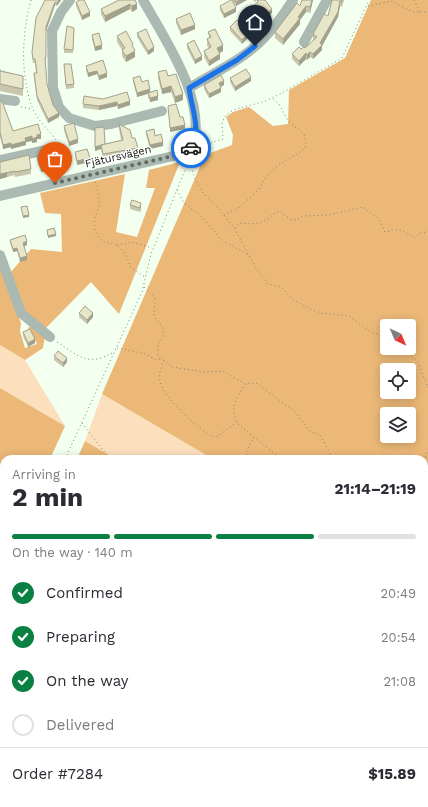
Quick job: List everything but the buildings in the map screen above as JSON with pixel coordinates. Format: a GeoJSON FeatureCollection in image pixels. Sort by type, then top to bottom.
{"type":"FeatureCollection","features":[{"type":"Feature","properties":{"kind":"street"},"geometry":{"type":"LineString","coordinates":[[70,0],[61,12],[52,31],[53,88],[59,107],[69,118],[95,126],[111,124],[162,111]]}},
{"type":"Feature","properties":{"kind":"street"},"geometry":{"type":"LineString","coordinates":[[143,0],[189,88],[196,116],[197,134],[193,147]]}},
{"type":"Feature","properties":{"kind":"street"},"geometry":{"type":"LineString","coordinates":[[189,88],[237,60],[262,40],[277,24],[293,0]]}},
{"type":"Feature","properties":{"kind":"street"},"geometry":{"type":"LineString","coordinates":[[304,42],[327,0]]}},
{"type":"Feature","properties":{"kind":"street"},"geometry":{"type":"LineString","coordinates":[[0,99],[15,101]]}},
{"type":"Feature","properties":{"kind":"street","name":"Fjätursvägen"},"geometry":{"type":"LineString","coordinates":[[0,196],[182,154],[193,147]]}},
{"type":"Feature","properties":{"kind":"street"},"geometry":{"type":"LineString","coordinates":[[0,160],[58,148]]}},
{"type":"Feature","properties":{"kind":"street"},"geometry":{"type":"LineString","coordinates":[[0,255],[20,313],[50,337]]}},
{"type":"Feature","properties":{"kind":"path"},"geometry":{"type":"LineString","coordinates":[[30,0],[24,24],[25,77],[32,109],[58,148],[69,180]]}},
{"type":"Feature","properties":{"kind":"path"},"geometry":{"type":"LineString","coordinates":[[67,455],[143,287],[153,249],[192,158],[193,147],[223,139],[224,133],[222,123],[225,116],[233,110],[272,98],[342,58],[369,0]]}},
{"type":"Feature","properties":{"kind":"path"},"geometry":{"type":"LineString","coordinates":[[414,0],[420,12]]}},
{"type":"Feature","properties":{"kind":"path"},"geometry":{"type":"LineString","coordinates":[[368,6],[391,1],[404,9],[428,12]]}},
{"type":"Feature","properties":{"kind":"path"},"geometry":{"type":"LineString","coordinates":[[0,70],[12,74]]}},
{"type":"Feature","properties":{"kind":"path"},"geometry":{"type":"LineString","coordinates":[[19,76],[25,77]]}},
{"type":"Feature","properties":{"kind":"path"},"geometry":{"type":"LineString","coordinates":[[223,215],[240,207],[260,189],[267,175],[280,164],[305,149],[306,143],[304,134],[288,121],[279,104],[272,98]]}},
{"type":"Feature","properties":{"kind":"path"},"geometry":{"type":"LineString","coordinates":[[15,101],[18,106],[32,109]]}},
{"type":"Feature","properties":{"kind":"path"},"geometry":{"type":"LineString","coordinates":[[190,162],[202,193],[234,228],[257,270],[268,284],[280,287],[292,299],[321,313],[349,316],[369,331],[380,335]]}},
{"type":"Feature","properties":{"kind":"path"},"geometry":{"type":"LineString","coordinates":[[94,174],[99,204],[94,224],[97,237],[109,244],[114,243],[117,245],[132,242],[153,249]]}},
{"type":"Feature","properties":{"kind":"path"},"geometry":{"type":"LineString","coordinates":[[177,190],[184,203],[201,216],[219,237],[225,242],[249,255]]}},
{"type":"Feature","properties":{"kind":"path"},"geometry":{"type":"LineString","coordinates":[[234,228],[239,223],[253,224],[268,219],[274,213],[280,211],[290,219],[296,220],[302,216],[329,214],[363,207],[379,219],[385,232],[395,230],[405,232],[415,238],[420,233],[428,232]]}},
{"type":"Feature","properties":{"kind":"path"},"geometry":{"type":"LineString","coordinates":[[117,245],[128,260],[130,267],[146,277]]}},
{"type":"Feature","properties":{"kind":"path"},"geometry":{"type":"LineString","coordinates":[[143,287],[155,298],[154,316],[163,328],[163,337],[158,344],[158,356],[172,367],[204,372],[222,371],[246,384],[256,383],[294,411],[311,432],[320,435],[331,455]]}},
{"type":"Feature","properties":{"kind":"path"},"geometry":{"type":"LineString","coordinates":[[50,337],[77,356],[92,361],[104,358],[115,351]]}},
{"type":"Feature","properties":{"kind":"path"},"geometry":{"type":"LineString","coordinates":[[116,348],[146,354],[156,360],[163,360]]}},
{"type":"Feature","properties":{"kind":"path"},"geometry":{"type":"LineString","coordinates":[[410,355],[418,362],[428,388]]}},
{"type":"Feature","properties":{"kind":"path"},"geometry":{"type":"LineString","coordinates":[[163,360],[159,374],[162,388],[167,397],[188,417],[192,423],[212,437],[218,436],[237,422]]}},
{"type":"Feature","properties":{"kind":"path"},"geometry":{"type":"LineString","coordinates":[[246,384],[237,396],[234,406],[234,419],[276,455]]}},
{"type":"Feature","properties":{"kind":"path"},"geometry":{"type":"LineString","coordinates":[[82,423],[107,455]]}},
{"type":"Feature","properties":{"kind":"path"},"geometry":{"type":"LineString","coordinates":[[247,455],[246,452],[254,436]]}},
{"type":"Feature","properties":{"kind":"shaded area"},"geometry":{"type":"Polygon","coordinates":[[[371,0],[428,0],[428,455],[206,455],[102,394],[205,155],[232,145],[233,135],[226,117],[233,112],[249,107],[273,126],[288,124],[289,90],[345,58],[371,0]]]}},
{"type":"Feature","properties":{"kind":"shaded area"},"geometry":{"type":"Polygon","coordinates":[[[180,162],[119,314],[91,282],[46,328],[28,317],[9,274],[31,249],[62,252],[61,214],[45,213],[40,193],[125,174],[116,232],[137,237],[155,188],[146,188],[149,170],[180,162]]]}},
{"type":"Feature","properties":{"kind":"shaded area"},"geometry":{"type":"Polygon","coordinates":[[[0,263],[21,323],[20,331],[25,348],[37,344],[28,328],[31,326],[45,337],[43,348],[25,360],[0,345],[0,263]]]}},
{"type":"Feature","properties":{"kind":"shaded area"},"geometry":{"type":"Polygon","coordinates":[[[0,345],[25,360],[65,426],[0,388],[0,345]]]}},
{"type":"Feature","properties":{"kind":"shaded area"},"geometry":{"type":"Polygon","coordinates":[[[0,388],[65,426],[52,455],[0,455],[0,388]]]}},
{"type":"Feature","properties":{"kind":"shaded area"},"geometry":{"type":"Polygon","coordinates":[[[102,394],[206,455],[109,455],[85,441],[102,394]]]}},
{"type":"Feature","properties":{"kind":"shaded area"},"geometry":{"type":"Polygon","coordinates":[[[85,441],[109,455],[79,455],[85,441]]]}},
{"type":"Feature","properties":{"kind":"way so far"},"geometry":{"type":"LineString","coordinates":[[55,183],[182,154],[191,148]]}},
{"type":"Feature","properties":{"kind":"route"},"geometry":{"type":"LineString","coordinates":[[191,148],[193,147],[197,134],[196,116],[189,88],[237,60],[255,46]]}}]}
